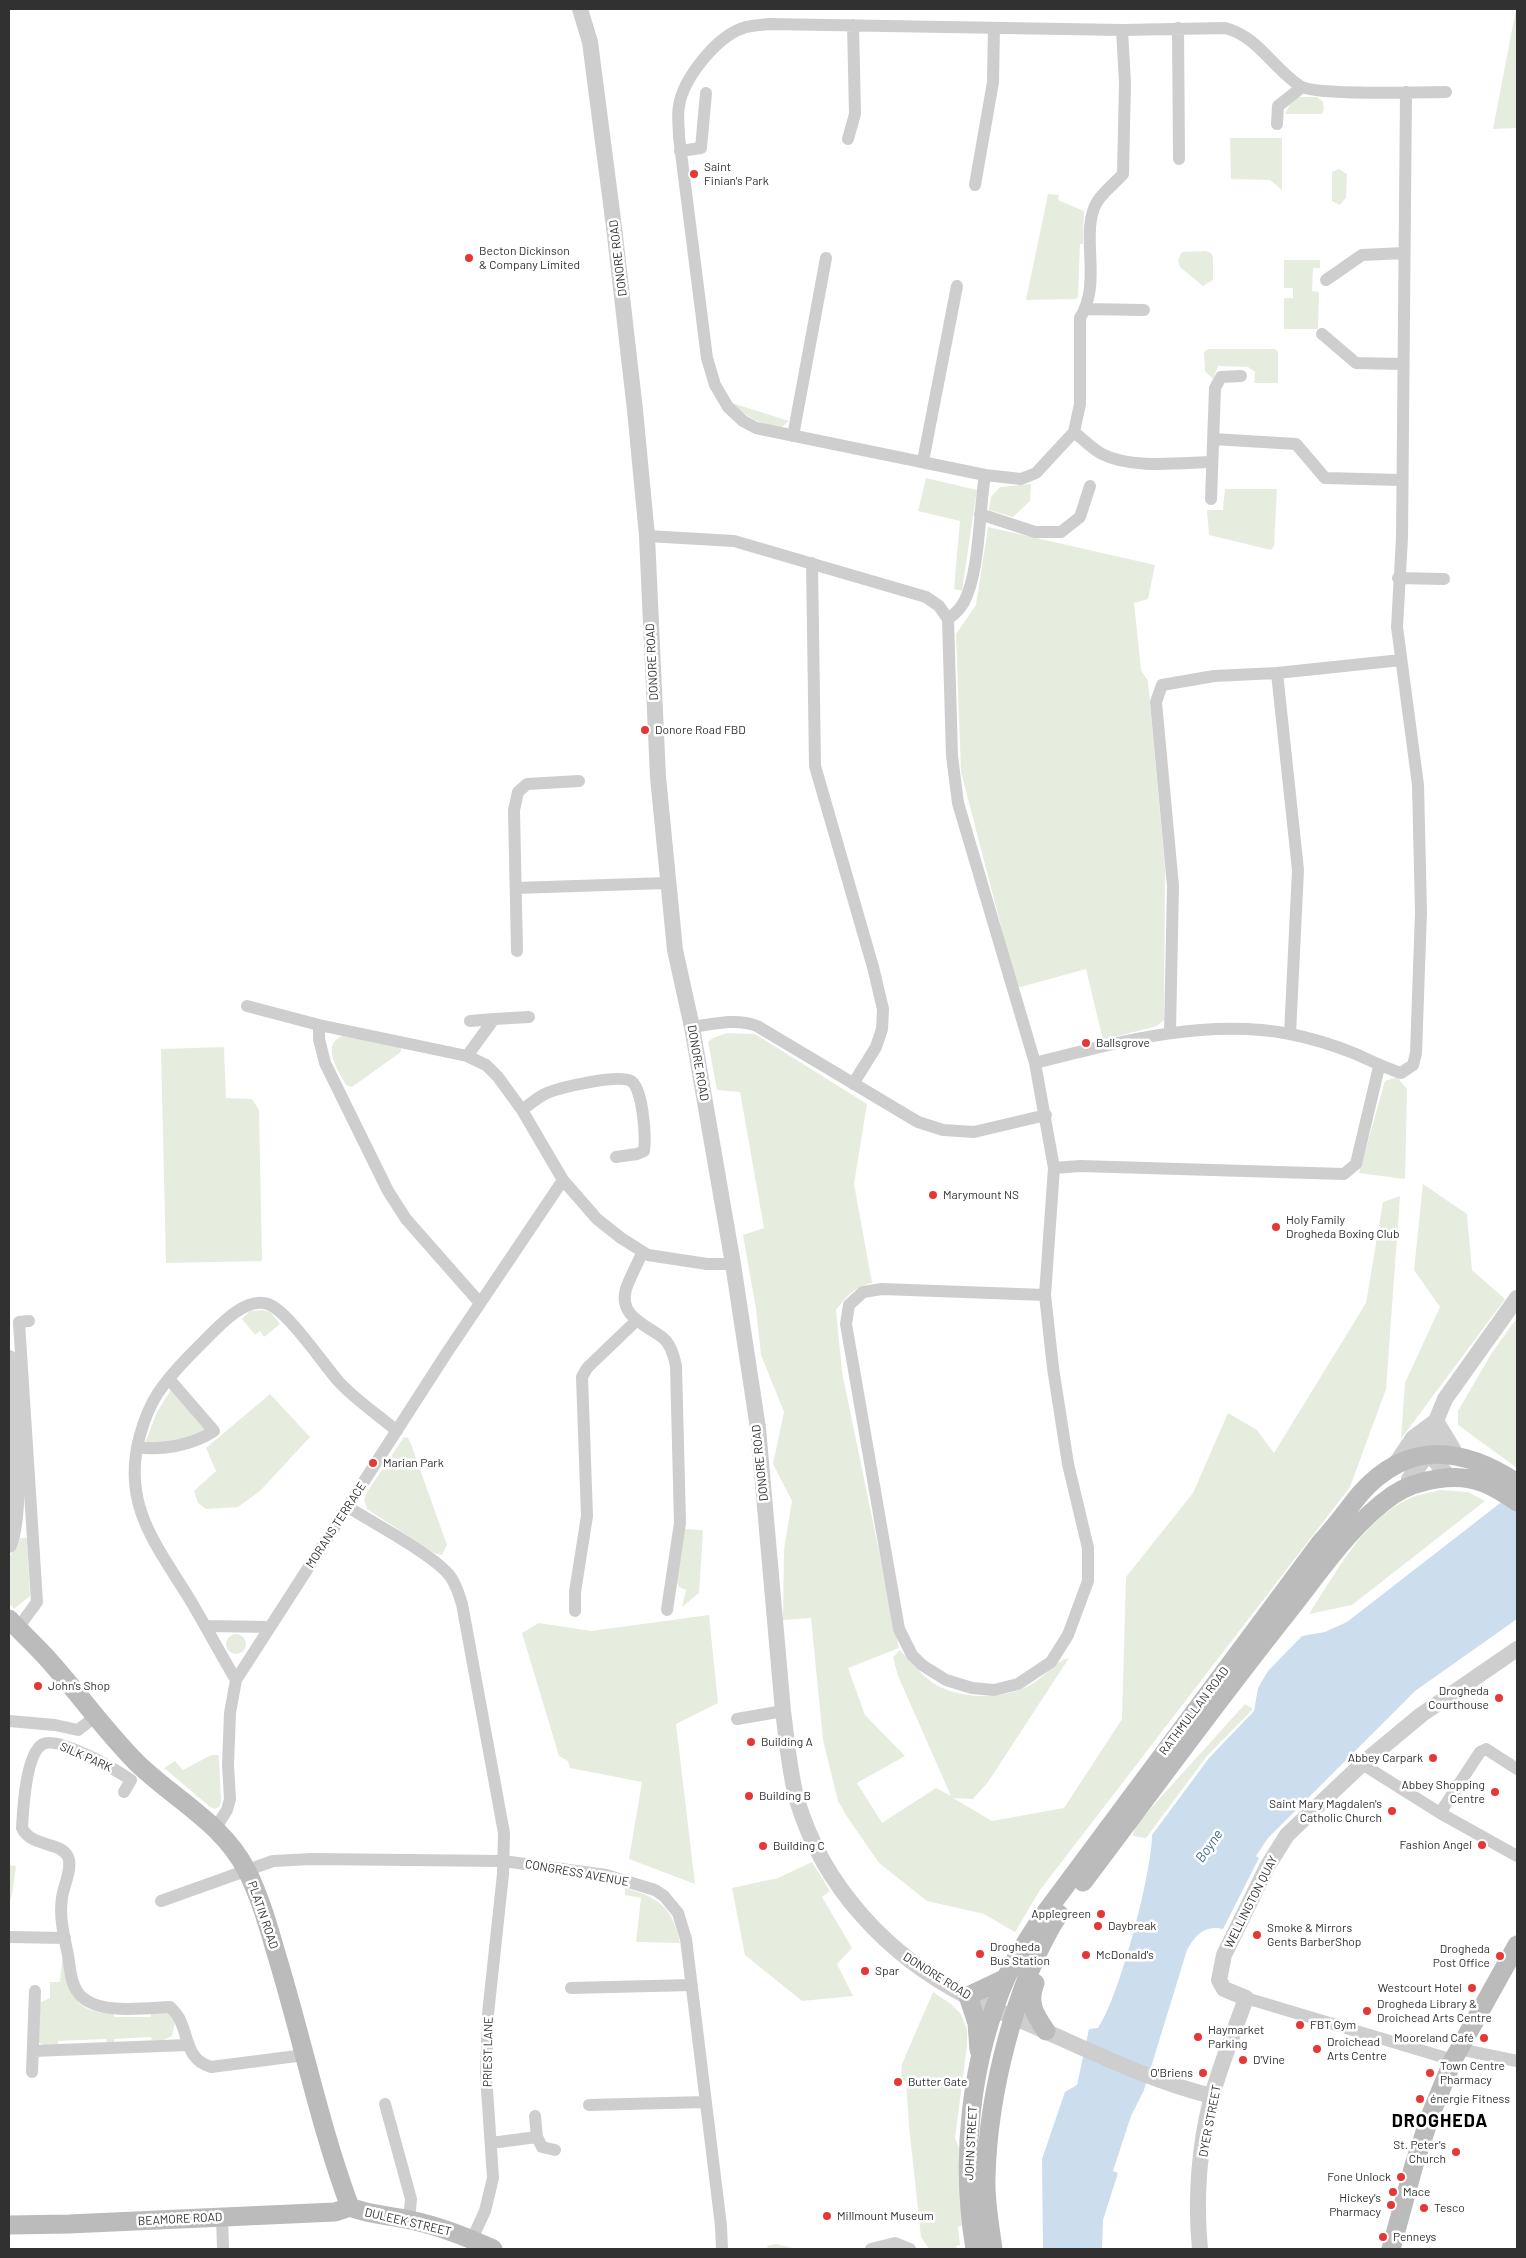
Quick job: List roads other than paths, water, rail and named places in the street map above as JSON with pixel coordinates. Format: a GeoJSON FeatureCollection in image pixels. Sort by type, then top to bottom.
{"type":"FeatureCollection","features":[{"type":"Feature","properties":{"kind":"main road"},"geometry":{"type":"LineString","coordinates":[[1395,1465],[1428,1455],[1453,1455],[1473,1459],[1512,1489]]}},
{"type":"Feature","properties":{"kind":"main road","name":"RATHMULLAN ROAD"},"geometry":{"type":"LineString","coordinates":[[995,2010],[1006,1978],[1024,1944],[1070,1877],[1315,1550],[1360,1494],[1384,1472],[1395,1465]]}},
{"type":"Feature","properties":{"kind":"main road","name":"RATHMULLAN ROAD"},"geometry":{"type":"LineString","coordinates":[[1014,2017],[1046,1934],[1065,1905],[1237,1676],[1359,1526],[1394,1495],[1428,1481],[1450,1478],[1474,1480],[1512,1489]]}},
{"type":"Feature","properties":{"kind":"main road","name":"PLATIN ROAD"},"geometry":{"type":"LineString","coordinates":[[13,1624],[46,1657],[95,1717],[140,1765],[197,1810],[233,1849],[247,1870],[262,1908],[294,2008],[305,2055],[350,2207]]}},
{"type":"Feature","properties":{"kind":"main road"},"geometry":{"type":"LineString","coordinates":[[1046,1934],[1047,1952],[1030,1995],[1036,2017],[1046,2031]]}},
{"type":"Feature","properties":{"kind":"main road"},"geometry":{"type":"LineString","coordinates":[[1391,2249],[1431,2114],[1456,2054],[1517,1946]]}},
{"type":"Feature","properties":{"kind":"main road"},"geometry":{"type":"LineString","coordinates":[[979,2058],[977,2023],[968,1996],[1006,1978]]}},
{"type":"Feature","properties":{"kind":"main road","name":"JOHN STREET"},"geometry":{"type":"LineString","coordinates":[[975,2249],[968,2182],[970,2139],[979,2058],[995,2010]]}},
{"type":"Feature","properties":{"kind":"main road","name":"JOHN STREET"},"geometry":{"type":"LineString","coordinates":[[993,2249],[986,2179],[988,2139],[1004,2048],[1014,2017]]}},
{"type":"Feature","properties":{"kind":"main road","name":"BEAMORE ROAD"},"geometry":{"type":"LineString","coordinates":[[9,2225],[335,2212],[350,2207]]}},
{"type":"Feature","properties":{"kind":"main road","name":"DULEEK STREET"},"geometry":{"type":"LineString","coordinates":[[350,2207],[375,2215],[408,2219],[472,2239],[494,2249]]}},
{"type":"Feature","properties":{"kind":"main road"},"geometry":{"type":"LineString","coordinates":[[990,2226],[997,2236],[1000,2249]]}},
{"type":"Feature","properties":{"kind":"street","name":"DONORE ROAD"},"geometry":{"type":"LineString","coordinates":[[580,9],[590,42],[614,227],[646,536],[652,670],[667,883],[675,950],[692,1027],[733,1264],[758,1428],[783,1710],[788,1750],[798,1800],[815,1846],[825,1866],[858,1912],[897,1951],[916,1965],[995,2010],[1148,2076],[1212,2096]]}},
{"type":"Feature","properties":{"kind":"street"},"geometry":{"type":"LineString","coordinates":[[1122,30],[1125,83],[1123,174],[1097,202],[1090,220],[1090,293],[1086,309],[1080,318],[1080,404],[1074,432],[1036,473],[1021,479],[985,475],[793,436],[756,428],[743,421],[728,407],[715,386],[706,358],[680,151],[679,105],[691,77],[707,54],[722,40],[742,28],[769,24],[1234,30],[1251,42],[1302,87],[1326,91],[1446,92]]}},
{"type":"Feature","properties":{"kind":"street"},"geometry":{"type":"LineString","coordinates":[[848,139],[855,114],[853,25]]}},
{"type":"Feature","properties":{"kind":"street"},"geometry":{"type":"LineString","coordinates":[[975,185],[993,82],[994,28]]}},
{"type":"Feature","properties":{"kind":"street"},"geometry":{"type":"LineString","coordinates":[[1178,28],[1179,159]]}},
{"type":"Feature","properties":{"kind":"street"},"geometry":{"type":"LineString","coordinates":[[1277,124],[1278,106],[1302,87]]}},
{"type":"Feature","properties":{"kind":"street"},"geometry":{"type":"LineString","coordinates":[[1035,1063],[1170,1032],[1232,1029],[1290,1034],[1355,1054],[1379,1066],[1401,1073],[1413,1064],[1416,1053],[1420,883],[1418,785],[1397,627],[1398,578],[1402,538],[1404,253],[1408,132],[1406,92]]}},
{"type":"Feature","properties":{"kind":"street"},"geometry":{"type":"LineString","coordinates":[[680,151],[701,148],[706,94]]}},
{"type":"Feature","properties":{"kind":"street"},"geometry":{"type":"LineString","coordinates":[[1326,280],[1362,255],[1404,253]]}},
{"type":"Feature","properties":{"kind":"street"},"geometry":{"type":"LineString","coordinates":[[793,436],[826,258]]}},
{"type":"Feature","properties":{"kind":"street"},"geometry":{"type":"LineString","coordinates":[[923,461],[957,286]]}},
{"type":"Feature","properties":{"kind":"street"},"geometry":{"type":"LineString","coordinates":[[1086,309],[1144,310]]}},
{"type":"Feature","properties":{"kind":"street"},"geometry":{"type":"LineString","coordinates":[[1322,334],[1356,362],[1403,364]]}},
{"type":"Feature","properties":{"kind":"street"},"geometry":{"type":"LineString","coordinates":[[1211,499],[1215,388],[1221,377],[1241,376]]}},
{"type":"Feature","properties":{"kind":"street"},"geometry":{"type":"LineString","coordinates":[[1074,432],[1100,454],[1117,460],[1176,464],[1211,462]]}},
{"type":"Feature","properties":{"kind":"street"},"geometry":{"type":"LineString","coordinates":[[1213,439],[1296,444],[1325,478],[1401,480]]}},
{"type":"Feature","properties":{"kind":"street"},"geometry":{"type":"LineString","coordinates":[[948,619],[963,604],[968,590],[977,547],[985,475]]}},
{"type":"Feature","properties":{"kind":"street"},"geometry":{"type":"LineString","coordinates":[[980,514],[1036,532],[1061,532],[1080,517],[1090,486]]}},
{"type":"Feature","properties":{"kind":"street"},"geometry":{"type":"LineString","coordinates":[[646,536],[734,541],[926,598],[939,606],[948,619],[952,756],[958,803],[1035,1063],[1046,1115],[1054,1168],[1045,1295],[1053,1368],[1068,1464],[1088,1548],[1088,1581],[1079,1610],[1068,1635],[1051,1662],[1018,1684],[994,1690],[972,1688],[946,1680],[922,1665],[912,1655],[899,1629],[854,1378],[846,1324],[849,1305],[863,1292],[882,1289],[1045,1295]]}},
{"type":"Feature","properties":{"kind":"street"},"geometry":{"type":"LineString","coordinates":[[812,563],[814,766],[873,967],[883,1009],[882,1029],[876,1048],[853,1084]]}},
{"type":"Feature","properties":{"kind":"street"},"geometry":{"type":"LineString","coordinates":[[1398,578],[1444,580]]}},
{"type":"Feature","properties":{"kind":"street"},"geometry":{"type":"LineString","coordinates":[[1170,1032],[1173,886],[1156,702],[1162,685],[1214,676],[1276,673],[1401,660]]}},
{"type":"Feature","properties":{"kind":"street"},"geometry":{"type":"LineString","coordinates":[[1276,673],[1298,870],[1290,1034]]}},
{"type":"Feature","properties":{"kind":"street"},"geometry":{"type":"LineString","coordinates":[[517,951],[514,810],[518,792],[527,784],[579,781]]}},
{"type":"Feature","properties":{"kind":"street"},"geometry":{"type":"LineString","coordinates":[[516,888],[667,883]]}},
{"type":"Feature","properties":{"kind":"street"},"geometry":{"type":"LineString","coordinates":[[247,1006],[319,1024],[467,1056],[486,1065],[498,1077],[522,1110],[563,1180],[597,1219],[642,1253],[707,1264],[733,1264]]}},
{"type":"Feature","properties":{"kind":"street"},"geometry":{"type":"LineString","coordinates":[[470,1021],[529,1017]]}},
{"type":"Feature","properties":{"kind":"street"},"geometry":{"type":"LineString","coordinates":[[467,1056],[494,1020]]}},
{"type":"Feature","properties":{"kind":"street"},"geometry":{"type":"LineString","coordinates":[[692,1027],[734,1021],[746,1022],[918,1122],[943,1130],[974,1132],[1046,1115]]}},
{"type":"Feature","properties":{"kind":"street"},"geometry":{"type":"LineString","coordinates":[[319,1024],[319,1039],[325,1063],[388,1191],[406,1219],[480,1303]]}},
{"type":"Feature","properties":{"kind":"street"},"geometry":{"type":"LineString","coordinates":[[1054,1168],[1080,1166],[1344,1174],[1356,1164],[1379,1066]]}},
{"type":"Feature","properties":{"kind":"street"},"geometry":{"type":"LineString","coordinates":[[522,1110],[545,1094],[560,1088],[619,1078],[631,1081],[638,1089],[645,1142],[644,1151],[616,1157]]}},
{"type":"Feature","properties":{"kind":"street","name":"MORANS TERRACE"},"geometry":{"type":"LineString","coordinates":[[215,1829],[222,1822],[230,1799],[228,1765],[230,1713],[236,1680],[480,1303],[563,1180]]}},
{"type":"Feature","properties":{"kind":"street"},"geometry":{"type":"LineString","coordinates":[[642,1253],[626,1290],[625,1298],[628,1308],[632,1318],[665,1338],[672,1349],[676,1366],[680,1523],[667,1610]]}},
{"type":"Feature","properties":{"kind":"street"},"geometry":{"type":"LineString","coordinates":[[1411,1487],[1409,1479],[1428,1455],[1438,1431],[1436,1421],[1445,1399],[1517,1298]]}},
{"type":"Feature","properties":{"kind":"street"},"geometry":{"type":"LineString","coordinates":[[236,1680],[206,1626],[154,1541],[140,1511],[135,1485],[134,1457],[144,1423],[157,1394],[211,1334],[245,1306],[258,1301],[270,1304],[283,1315],[340,1383],[397,1431]]}},
{"type":"Feature","properties":{"kind":"street"},"geometry":{"type":"LineString","coordinates":[[9,1545],[15,1519],[22,1460],[19,1322],[29,1321]]}},
{"type":"Feature","properties":{"kind":"street"},"geometry":{"type":"LineString","coordinates":[[575,1611],[575,1592],[587,1516],[582,1377],[587,1368],[636,1321]]}},
{"type":"Feature","properties":{"kind":"street"},"geometry":{"type":"LineString","coordinates":[[9,1358],[37,1602],[13,1624]]}},
{"type":"Feature","properties":{"kind":"street"},"geometry":{"type":"LineString","coordinates":[[137,1447],[150,1449],[189,1443],[202,1439],[214,1432],[169,1380]]}},
{"type":"Feature","properties":{"kind":"street"},"geometry":{"type":"LineString","coordinates":[[1436,1421],[1453,1450],[1453,1455]]}},
{"type":"Feature","properties":{"kind":"street","name":"RATHMULLAN ROAD"},"geometry":{"type":"LineString","coordinates":[[1395,1465],[1413,1438],[1436,1421]]}},
{"type":"Feature","properties":{"kind":"street"},"geometry":{"type":"LineString","coordinates":[[1420,1433],[1420,1444],[1450,1478]]}},
{"type":"Feature","properties":{"kind":"street","name":"PRIEST LANE"},"geometry":{"type":"LineString","coordinates":[[348,1507],[435,1562],[449,1575],[457,1588],[462,1604],[504,1833],[488,2024],[486,2075],[493,2178],[492,2189],[472,2239]]}},
{"type":"Feature","properties":{"kind":"street"},"geometry":{"type":"LineString","coordinates":[[206,1626],[269,1627]]}},
{"type":"Feature","properties":{"kind":"street","name":"WELLINGTON QUAY"},"geometry":{"type":"LineString","coordinates":[[1246,1998],[1224,1989],[1219,1980],[1224,1955],[1249,1901],[1287,1835],[1362,1764],[1447,1696],[1517,1649]]}},
{"type":"Feature","properties":{"kind":"street"},"geometry":{"type":"LineString","coordinates":[[737,1719],[783,1710]]}},
{"type":"Feature","properties":{"kind":"street"},"geometry":{"type":"LineString","coordinates":[[9,1721],[55,1725],[78,1730],[95,1717]]}},
{"type":"Feature","properties":{"kind":"street","name":"SILK PARK"},"geometry":{"type":"LineString","coordinates":[[124,1792],[131,1780],[101,1761],[53,1742],[44,1744],[37,1750],[25,1784],[22,1828],[30,1839],[64,1851],[69,1858],[70,1866],[63,1886],[60,1910],[72,1981],[77,1992],[86,2002],[97,2007],[170,2007],[180,2019],[187,2045],[194,2058],[201,2064],[211,2067],[305,2055]]}},
{"type":"Feature","properties":{"kind":"street"},"geometry":{"type":"LineString","coordinates":[[1440,1813],[1480,1752],[1486,1749],[1517,1769]]}},
{"type":"Feature","properties":{"kind":"street"},"geometry":{"type":"LineString","coordinates":[[1362,1764],[1440,1813],[1517,1856]]}},
{"type":"Feature","properties":{"kind":"street","name":"CONGRESS AVENUE"},"geometry":{"type":"LineString","coordinates":[[161,1901],[273,1861],[312,1859],[503,1861],[606,1875],[638,1883],[664,1896],[678,1913],[682,1924],[692,1985],[705,2102],[722,2226],[722,2249]]}},
{"type":"Feature","properties":{"kind":"street"},"geometry":{"type":"LineString","coordinates":[[9,1937],[65,1938]]}},
{"type":"Feature","properties":{"kind":"street"},"geometry":{"type":"LineString","coordinates":[[571,1988],[692,1985]]}},
{"type":"Feature","properties":{"kind":"street"},"geometry":{"type":"LineString","coordinates":[[32,2072],[35,1991]]}},
{"type":"Feature","properties":{"kind":"street"},"geometry":{"type":"LineString","coordinates":[[1246,1998],[1456,2054],[1517,2061]]}},
{"type":"Feature","properties":{"kind":"street","name":"DYER STREET"},"geometry":{"type":"LineString","coordinates":[[1200,2249],[1201,2166],[1212,2096],[1246,1998]]}},
{"type":"Feature","properties":{"kind":"street"},"geometry":{"type":"LineString","coordinates":[[33,2051],[187,2045]]}},
{"type":"Feature","properties":{"kind":"street"},"geometry":{"type":"LineString","coordinates":[[589,2105],[705,2102]]}},
{"type":"Feature","properties":{"kind":"street"},"geometry":{"type":"LineString","coordinates":[[385,2104],[411,2199],[408,2219]]}},
{"type":"Feature","properties":{"kind":"street"},"geometry":{"type":"LineString","coordinates":[[535,2116],[537,2137],[542,2147],[555,2150]]}},
{"type":"Feature","properties":{"kind":"street"},"geometry":{"type":"LineString","coordinates":[[491,2143],[537,2137]]}},
{"type":"Feature","properties":{"kind":"street"},"geometry":{"type":"LineString","coordinates":[[222,2216],[223,2249]]}},
{"type":"Feature","properties":{"kind":"street"},"geometry":{"type":"LineString","coordinates":[[871,2249],[895,2243],[910,2249]]}},
{"type":"Feature","properties":{"kind":"water","name":"Boyne"},"geometry":{"type":"Polygon","coordinates":[[[1517,1490],[1517,1619],[1415,1691],[1268,1838],[1256,1856],[1259,1858],[1223,1929],[1211,1928],[1201,1932],[1187,1950],[1144,2090],[1131,2116],[1113,2171],[1118,2173],[1103,2220],[1102,2249],[1043,2249],[1042,2159],[1065,2092],[1077,2085],[1089,2029],[1098,2028],[1115,1991],[1133,1935],[1147,1877],[1152,1835],[1209,1758],[1254,1711],[1258,1688],[1268,1671],[1302,1636],[1325,1632],[1347,1622],[1517,1490]]]}},
{"type":"Feature","properties":{"kind":"place","name":"Saint Finian's Park"},"geometry":{"type":"Point","coordinates":[694,174]}},
{"type":"Feature","properties":{"kind":"place","name":"Becton Dickinson & Company Limited"},"geometry":{"type":"Point","coordinates":[469,258]}},
{"type":"Feature","properties":{"kind":"place","name":"Donore Road FBD"},"geometry":{"type":"Point","coordinates":[645,730]}},
{"type":"Feature","properties":{"kind":"place","name":"Ballsgrove"},"geometry":{"type":"Point","coordinates":[1086,1043]}},
{"type":"Feature","properties":{"kind":"place","name":"Marymount NS"},"geometry":{"type":"Point","coordinates":[933,1195]}},
{"type":"Feature","properties":{"kind":"place","name":"Holy Family Drogheda Boxing Club"},"geometry":{"type":"Point","coordinates":[1276,1227]}},
{"type":"Feature","properties":{"kind":"place","name":"Marian Park"},"geometry":{"type":"Point","coordinates":[373,1463]}},
{"type":"Feature","properties":{"kind":"place","name":"John's Shop"},"geometry":{"type":"Point","coordinates":[38,1686]}},
{"type":"Feature","properties":{"kind":"place","name":"Drogheda Courthouse"},"geometry":{"type":"Point","coordinates":[1499,1698]}},
{"type":"Feature","properties":{"kind":"place","name":"Building A"},"geometry":{"type":"Point","coordinates":[751,1742]}},
{"type":"Feature","properties":{"kind":"place","name":"Abbey Carpark"},"geometry":{"type":"Point","coordinates":[1433,1758]}},
{"type":"Feature","properties":{"kind":"place","name":"Abbey Shopping Centre"},"geometry":{"type":"Point","coordinates":[1495,1792]}},
{"type":"Feature","properties":{"kind":"place","name":"Building B"},"geometry":{"type":"Point","coordinates":[749,1796]}},
{"type":"Feature","properties":{"kind":"place","name":"Saint Mary Magdalen's Catholic Church"},"geometry":{"type":"Point","coordinates":[1392,1811]}},
{"type":"Feature","properties":{"kind":"place","name":"Fashion Angel"},"geometry":{"type":"Point","coordinates":[1482,1845]}},
{"type":"Feature","properties":{"kind":"place","name":"Building C"},"geometry":{"type":"Point","coordinates":[763,1846]}},
{"type":"Feature","properties":{"kind":"place","name":"Applegreen"},"geometry":{"type":"Point","coordinates":[1101,1914]}},
{"type":"Feature","properties":{"kind":"place","name":"Daybreak"},"geometry":{"type":"Point","coordinates":[1098,1926]}},
{"type":"Feature","properties":{"kind":"place","name":"Smoke & Mirrors Gents BarberShop"},"geometry":{"type":"Point","coordinates":[1257,1935]}},
{"type":"Feature","properties":{"kind":"place","name":"Drogheda Bus Station"},"geometry":{"type":"Point","coordinates":[980,1954]}},
{"type":"Feature","properties":{"kind":"place","name":"McDonald's"},"geometry":{"type":"Point","coordinates":[1086,1955]}},
{"type":"Feature","properties":{"kind":"place","name":"Drogheda Post Office"},"geometry":{"type":"Point","coordinates":[1500,1956]}},
{"type":"Feature","properties":{"kind":"place","name":"Spar"},"geometry":{"type":"Point","coordinates":[865,1971]}},
{"type":"Feature","properties":{"kind":"place","name":"Westcourt Hotel"},"geometry":{"type":"Point","coordinates":[1472,1988]}},
{"type":"Feature","properties":{"kind":"place","name":"Drogheda Library & Droichead Arts Centre"},"geometry":{"type":"Point","coordinates":[1367,2011]}},
{"type":"Feature","properties":{"kind":"place","name":"FBT Gym"},"geometry":{"type":"Point","coordinates":[1300,2025]}},
{"type":"Feature","properties":{"kind":"place","name":"Haymarket Parking"},"geometry":{"type":"Point","coordinates":[1198,2037]}},
{"type":"Feature","properties":{"kind":"place","name":"Mooreland Café"},"geometry":{"type":"Point","coordinates":[1484,2038]}},
{"type":"Feature","properties":{"kind":"place","name":"Droichead Arts Centre"},"geometry":{"type":"Point","coordinates":[1317,2049]}},
{"type":"Feature","properties":{"kind":"place","name":"D'Vine"},"geometry":{"type":"Point","coordinates":[1243,2060]}},
{"type":"Feature","properties":{"kind":"place","name":"O'Briens"},"geometry":{"type":"Point","coordinates":[1203,2073]}},
{"type":"Feature","properties":{"kind":"place","name":"Town Centre Pharmacy"},"geometry":{"type":"Point","coordinates":[1430,2073]}},
{"type":"Feature","properties":{"kind":"place","name":"Butter Gate"},"geometry":{"type":"Point","coordinates":[898,2082]}},
{"type":"Feature","properties":{"kind":"place","name":"énergie Fitness"},"geometry":{"type":"Point","coordinates":[1420,2099]}},
{"type":"Feature","properties":{"kind":"place","name":"St. Peter's Church"},"geometry":{"type":"Point","coordinates":[1456,2152]}},
{"type":"Feature","properties":{"kind":"place","name":"Fone Unlock"},"geometry":{"type":"Point","coordinates":[1401,2177]}},
{"type":"Feature","properties":{"kind":"place","name":"Mace"},"geometry":{"type":"Point","coordinates":[1393,2192]}},
{"type":"Feature","properties":{"kind":"place","name":"Hickey's Pharmacy"},"geometry":{"type":"Point","coordinates":[1391,2205]}},
{"type":"Feature","properties":{"kind":"place","name":"Tesco"},"geometry":{"type":"Point","coordinates":[1424,2208]}},
{"type":"Feature","properties":{"kind":"place","name":"Millmount Museum"},"geometry":{"type":"Point","coordinates":[827,2216]}},
{"type":"Feature","properties":{"kind":"place","name":"Penneys"},"geometry":{"type":"Point","coordinates":[1383,2237]}},
{"type":"Feature","properties":{"kind":"district","name":"DROGHEDA"},"geometry":{"type":"Point","coordinates":[1440,2121]}}]}
